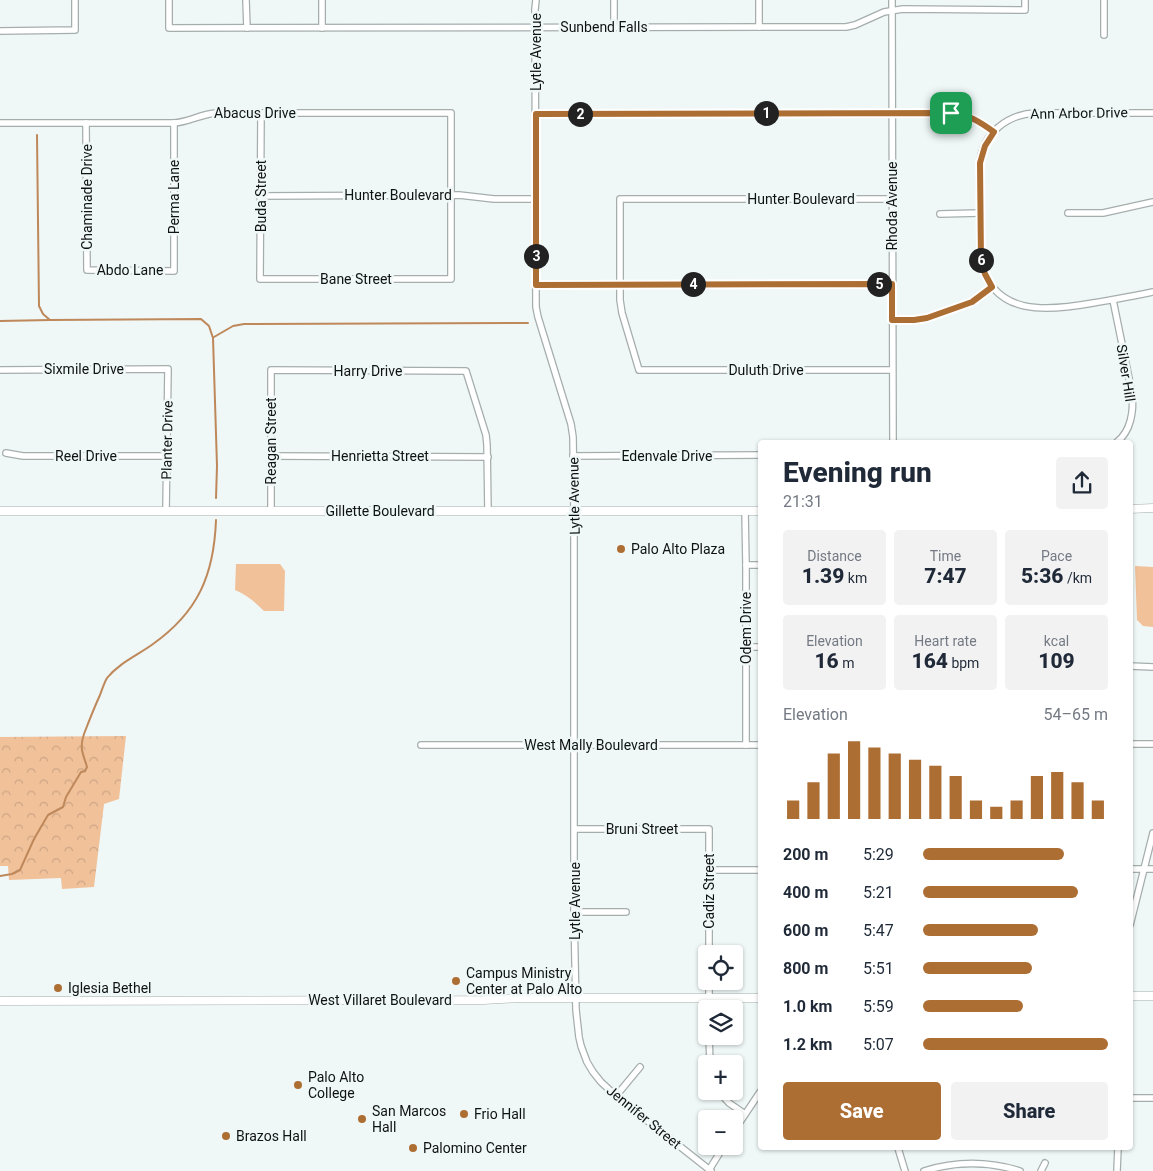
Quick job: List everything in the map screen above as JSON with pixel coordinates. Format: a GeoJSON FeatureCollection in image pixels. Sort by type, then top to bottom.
{"type":"FeatureCollection","features":[{"type":"Feature","properties":{"kind":"main road"},"geometry":{"type":"LineString","coordinates":[[1133,508],[1153,508]]}},
{"type":"Feature","properties":{"kind":"main road","name":"Gillette Boulevard"},"geometry":{"type":"LineString","coordinates":[[0,511],[758,511]]}},
{"type":"Feature","properties":{"kind":"main road"},"geometry":{"type":"LineString","coordinates":[[1133,996],[1153,996]]}},
{"type":"Feature","properties":{"kind":"main road","name":"West Villaret Boulevard"},"geometry":{"type":"LineString","coordinates":[[0,1001],[758,998]]}},
{"type":"Feature","properties":{"kind":"street"},"geometry":{"type":"LineString","coordinates":[[0,31],[76,30],[75,0]]}},
{"type":"Feature","properties":{"kind":"street","name":"Sunbend Falls"},"geometry":{"type":"LineString","coordinates":[[169,0],[169,28],[846,27],[884,12],[903,9],[1025,10],[1025,0]]}},
{"type":"Feature","properties":{"kind":"street"},"geometry":{"type":"LineString","coordinates":[[246,0],[246,28]]}},
{"type":"Feature","properties":{"kind":"street"},"geometry":{"type":"LineString","coordinates":[[322,0],[322,28]]}},
{"type":"Feature","properties":{"kind":"street","name":"Lytle Avenue"},"geometry":{"type":"LineString","coordinates":[[536,0],[536,285],[538,317],[570,424],[574,456],[574,912],[576,998]]}},
{"type":"Feature","properties":{"kind":"street"},"geometry":{"type":"LineString","coordinates":[[614,0],[614,27]]}},
{"type":"Feature","properties":{"kind":"street"},"geometry":{"type":"LineString","coordinates":[[759,0],[759,27]]}},
{"type":"Feature","properties":{"kind":"street","name":"Rhoda Avenue"},"geometry":{"type":"LineString","coordinates":[[892,0],[893,440]]}},
{"type":"Feature","properties":{"kind":"street"},"geometry":{"type":"LineString","coordinates":[[1104,0],[1104,35]]}},
{"type":"Feature","properties":{"kind":"street","name":"Abacus Drive"},"geometry":{"type":"LineString","coordinates":[[0,123],[174,123],[216,113],[451,112],[451,195]]}},
{"type":"Feature","properties":{"kind":"street","name":"Buda Street"},"geometry":{"type":"LineString","coordinates":[[260,279],[261,113]]}},
{"type":"Feature","properties":{"kind":"street","name":"Ann Arbor Drive"},"geometry":{"type":"LineString","coordinates":[[994,132],[1008,120],[1030,113],[1153,113]]}},
{"type":"Feature","properties":{"kind":"street"},"geometry":{"type":"LineString","coordinates":[[536,114],[962,114],[978,121],[994,132],[985,146],[980,163],[981,262],[992,287],[1007,300],[1029,307],[1067,308],[1153,292]]}},
{"type":"Feature","properties":{"kind":"street","name":"Chaminade Drive"},"geometry":{"type":"LineString","coordinates":[[86,123],[87,270]]}},
{"type":"Feature","properties":{"kind":"street","name":"Perma Lane"},"geometry":{"type":"LineString","coordinates":[[174,123],[174,271]]}},
{"type":"Feature","properties":{"kind":"street","name":"Hunter Boulevard"},"geometry":{"type":"LineString","coordinates":[[260,196],[451,195],[494,200],[536,199]]}},
{"type":"Feature","properties":{"kind":"street","name":"Bane Street"},"geometry":{"type":"LineString","coordinates":[[260,279],[451,279],[451,195]]}},
{"type":"Feature","properties":{"kind":"street","name":"Hunter Boulevard"},"geometry":{"type":"LineString","coordinates":[[620,284],[620,199],[892,199]]}},
{"type":"Feature","properties":{"kind":"street"},"geometry":{"type":"LineString","coordinates":[[1068,212],[1103,213],[1153,202]]}},
{"type":"Feature","properties":{"kind":"street"},"geometry":{"type":"LineString","coordinates":[[940,214],[980,213]]}},
{"type":"Feature","properties":{"kind":"street","name":"Abdo Lane"},"geometry":{"type":"LineString","coordinates":[[87,270],[174,271]]}},
{"type":"Feature","properties":{"kind":"street","name":"Duluth Drive"},"geometry":{"type":"LineString","coordinates":[[620,284],[622,313],[639,370],[892,370]]}},
{"type":"Feature","properties":{"kind":"street"},"geometry":{"type":"LineString","coordinates":[[536,285],[892,284]]}},
{"type":"Feature","properties":{"kind":"street"},"geometry":{"type":"LineString","coordinates":[[892,320],[927,318],[972,302],[992,287]]}},
{"type":"Feature","properties":{"kind":"street","name":"Silver Hill"},"geometry":{"type":"LineString","coordinates":[[1113,300],[1132,393],[1129,424],[1119,440]]}},
{"type":"Feature","properties":{"kind":"street","name":"Sixmile Drive"},"geometry":{"type":"LineString","coordinates":[[0,370],[168,369]]}},
{"type":"Feature","properties":{"kind":"street","name":"Planter Drive"},"geometry":{"type":"LineString","coordinates":[[166,511],[168,369]]}},
{"type":"Feature","properties":{"kind":"street","name":"Harry Drive"},"geometry":{"type":"LineString","coordinates":[[271,370],[466,371],[486,435],[488,457]]}},
{"type":"Feature","properties":{"kind":"street","name":"Reagan Street"},"geometry":{"type":"LineString","coordinates":[[271,370],[272,512]]}},
{"type":"Feature","properties":{"kind":"street","name":"Reel Drive"},"geometry":{"type":"LineString","coordinates":[[6,453],[23,456],[166,456]]}},
{"type":"Feature","properties":{"kind":"street","name":"Edenvale Drive"},"geometry":{"type":"LineString","coordinates":[[574,456],[758,455]]}},
{"type":"Feature","properties":{"kind":"street","name":"Henrietta Street"},"geometry":{"type":"LineString","coordinates":[[271,456],[488,457]]}},
{"type":"Feature","properties":{"kind":"street"},"geometry":{"type":"LineString","coordinates":[[488,457],[488,511]]}},
{"type":"Feature","properties":{"kind":"street","name":"Odem Drive"},"geometry":{"type":"LineString","coordinates":[[745,511],[746,745]]}},
{"type":"Feature","properties":{"kind":"street"},"geometry":{"type":"LineString","coordinates":[[746,564],[758,565]]}},
{"type":"Feature","properties":{"kind":"street"},"geometry":{"type":"LineString","coordinates":[[746,647],[758,647]]}},
{"type":"Feature","properties":{"kind":"street"},"geometry":{"type":"LineString","coordinates":[[1133,666],[1153,667]]}},
{"type":"Feature","properties":{"kind":"street"},"geometry":{"type":"LineString","coordinates":[[1133,744],[1153,744]]}},
{"type":"Feature","properties":{"kind":"street","name":"West Mally Boulevard"},"geometry":{"type":"LineString","coordinates":[[421,745],[758,745]]}},
{"type":"Feature","properties":{"kind":"street","name":"Bruni Street"},"geometry":{"type":"LineString","coordinates":[[575,829],[709,829]]}},
{"type":"Feature","properties":{"kind":"street","name":"Cadiz Street"},"geometry":{"type":"LineString","coordinates":[[709,829],[709,945]]}},
{"type":"Feature","properties":{"kind":"street"},"geometry":{"type":"LineString","coordinates":[[1133,913],[1153,833]]}},
{"type":"Feature","properties":{"kind":"street"},"geometry":{"type":"LineString","coordinates":[[1133,869],[1153,869]]}},
{"type":"Feature","properties":{"kind":"street"},"geometry":{"type":"LineString","coordinates":[[708,870],[758,870]]}},
{"type":"Feature","properties":{"kind":"street"},"geometry":{"type":"LineString","coordinates":[[574,912],[626,912]]}},
{"type":"Feature","properties":{"kind":"street"},"geometry":{"type":"LineString","coordinates":[[710,990],[710,998]]}},
{"type":"Feature","properties":{"kind":"street","name":"Jennifer Street"},"geometry":{"type":"LineString","coordinates":[[576,998],[577,1026],[581,1046],[593,1072],[616,1096],[710,1170]]}},
{"type":"Feature","properties":{"kind":"street"},"geometry":{"type":"LineString","coordinates":[[616,1096],[640,1068]]}},
{"type":"Feature","properties":{"kind":"street"},"geometry":{"type":"LineString","coordinates":[[743,1117],[758,1095]]}},
{"type":"Feature","properties":{"kind":"street"},"geometry":{"type":"LineString","coordinates":[[1133,1098],[1153,1098]]}},
{"type":"Feature","properties":{"kind":"street"},"geometry":{"type":"LineString","coordinates":[[726,1100],[745,1114]]}},
{"type":"Feature","properties":{"kind":"street"},"geometry":{"type":"LineString","coordinates":[[899,1150],[905,1171]]}},
{"type":"Feature","properties":{"kind":"street"},"geometry":{"type":"LineString","coordinates":[[1117,1171],[1118,1150]]}},
{"type":"Feature","properties":{"kind":"street"},"geometry":{"type":"LineString","coordinates":[[710,1170],[719,1155]]}},
{"type":"Feature","properties":{"kind":"street"},"geometry":{"type":"LineString","coordinates":[[924,1171],[942,1166],[972,1163],[1004,1166],[1020,1171]]}},
{"type":"Feature","properties":{"kind":"street"},"geometry":{"type":"LineString","coordinates":[[1041,1171],[1045,1163]]}},
{"type":"Feature","properties":{"kind":"green space"},"geometry":{"type":"Polygon","coordinates":[[[236,564],[280,564],[285,571],[284,611],[264,611],[251,599],[235,590],[236,564]]]}},
{"type":"Feature","properties":{"kind":"green space"},"geometry":{"type":"Polygon","coordinates":[[[1135,566],[1153,567],[1153,627],[1143,626],[1137,620],[1135,566]]]}},
{"type":"Feature","properties":{"kind":"green space"},"geometry":{"type":"Polygon","coordinates":[[[126,736],[119,799],[104,804],[94,887],[62,889],[61,878],[9,880],[8,866],[0,866],[0,737],[126,736]]]}},
{"type":"Feature","properties":{"kind":"waterway"},"geometry":{"type":"LineString","coordinates":[[37,135],[39,306],[43,314],[50,320],[201,319],[209,326],[213,338],[217,466],[216,498]]}},
{"type":"Feature","properties":{"kind":"waterway"},"geometry":{"type":"LineString","coordinates":[[0,321],[50,320]]}},
{"type":"Feature","properties":{"kind":"waterway"},"geometry":{"type":"LineString","coordinates":[[214,337],[233,326],[244,324],[528,323]]}},
{"type":"Feature","properties":{"kind":"waterway"},"geometry":{"type":"LineString","coordinates":[[0,876],[12,874],[20,870],[34,839],[48,815],[63,807],[66,797],[81,772],[85,771],[87,767],[82,751],[84,734],[107,678],[123,664],[169,632],[182,619],[201,591],[212,558],[216,520]]}},
{"type":"Feature","properties":{"kind":"place","name":"Palo Alto Plaza"},"geometry":{"type":"Point","coordinates":[621,549]}},
{"type":"Feature","properties":{"kind":"place","name":"Campus Ministry Center at Palo Alto"},"geometry":{"type":"Point","coordinates":[456,981]}},
{"type":"Feature","properties":{"kind":"place","name":"Iglesia Bethel"},"geometry":{"type":"Point","coordinates":[58,988]}},
{"type":"Feature","properties":{"kind":"place","name":"Palo Alto College"},"geometry":{"type":"Point","coordinates":[298,1085]}},
{"type":"Feature","properties":{"kind":"place","name":"Frio Hall"},"geometry":{"type":"Point","coordinates":[464,1114]}},
{"type":"Feature","properties":{"kind":"place","name":"San Marcos Hall"},"geometry":{"type":"Point","coordinates":[362,1119]}},
{"type":"Feature","properties":{"kind":"place","name":"Brazos Hall"},"geometry":{"type":"Point","coordinates":[226,1136]}},
{"type":"Feature","properties":{"kind":"place","name":"Palomino Center"},"geometry":{"type":"Point","coordinates":[413,1148]}},
{"type":"Feature","properties":{"kind":"route"},"geometry":{"type":"LineString","coordinates":[[951,113],[973,118],[994,132],[985,146],[980,163],[981,262],[982,268],[992,287],[972,302],[927,318],[892,320],[892,284],[536,285],[536,114],[951,113]]}}]}
